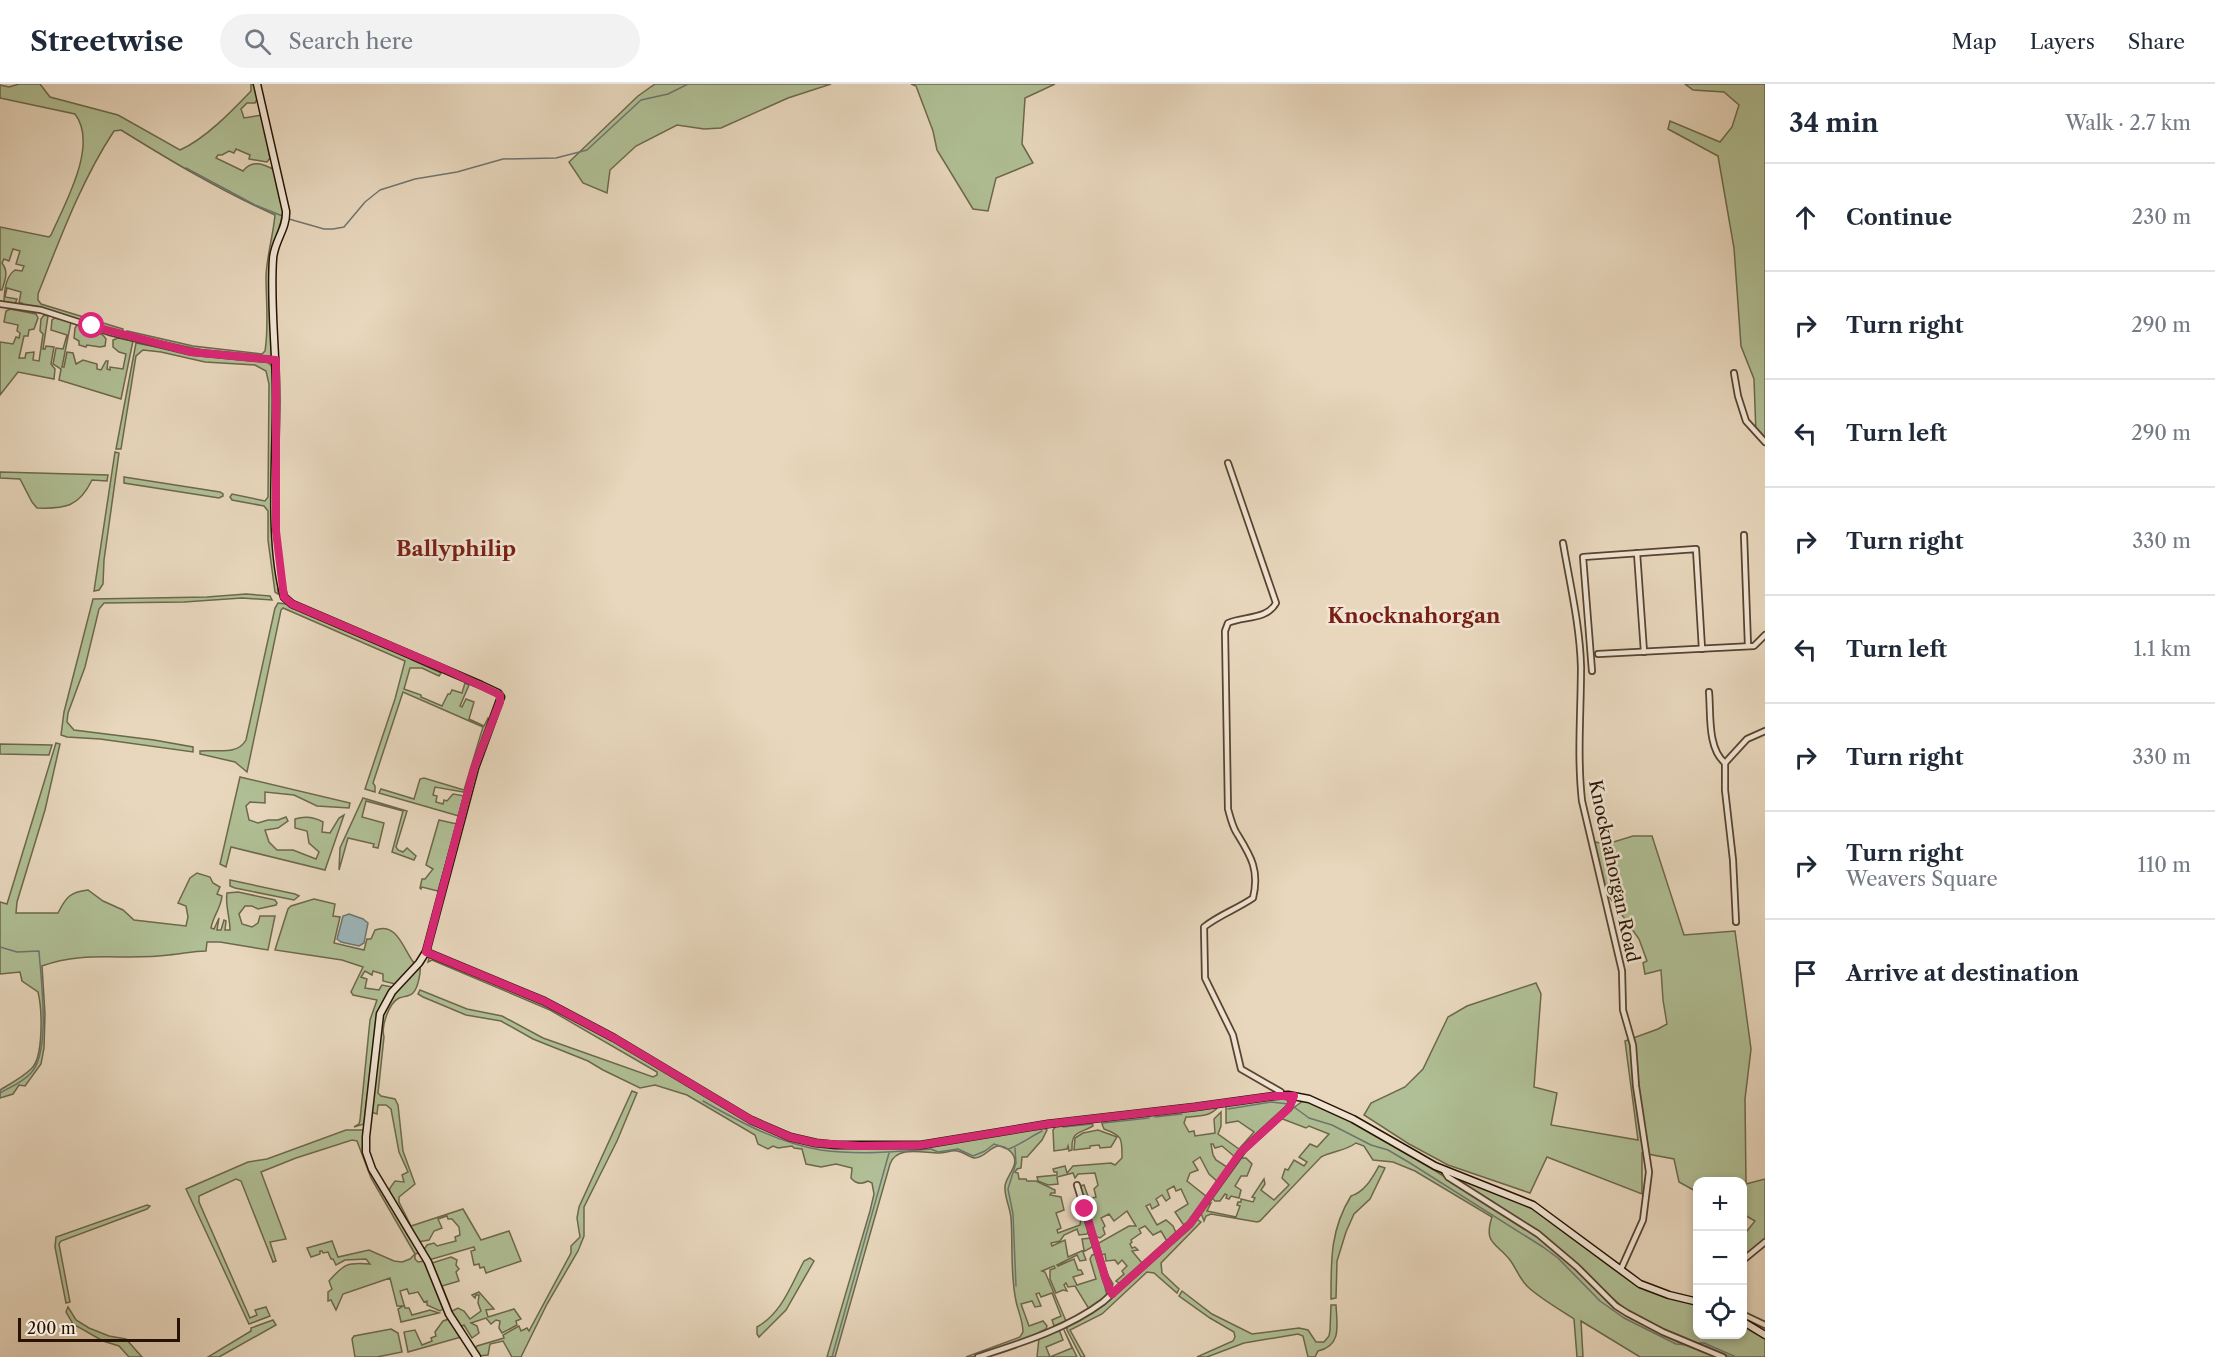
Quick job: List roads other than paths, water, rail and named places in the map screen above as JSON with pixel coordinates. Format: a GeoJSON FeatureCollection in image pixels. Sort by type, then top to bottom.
{"type":"FeatureCollection","features":[{"type":"Feature","properties":{"kind":"street"},"geometry":{"type":"LineString","coordinates":[[257,84],[286,211],[285,225],[277,241],[273,259],[276,360],[276,523],[284,597],[292,604],[481,685],[498,693],[501,697],[474,768],[423,960],[392,992],[380,1014],[366,1127],[366,1152],[372,1169],[430,1265],[448,1314],[477,1357]]}},
{"type":"Feature","properties":{"kind":"street"},"geometry":{"type":"LineString","coordinates":[[0,304],[41,310],[109,332],[191,352],[276,360]]}},
{"type":"Feature","properties":{"kind":"street"},"geometry":{"type":"LineString","coordinates":[[1734,373],[1746,421],[1765,442]]}},
{"type":"Feature","properties":{"kind":"street"},"geometry":{"type":"LineString","coordinates":[[1228,463],[1276,603],[1274,607],[1258,616],[1228,623],[1225,631],[1228,809],[1234,830],[1246,845],[1253,862],[1257,881],[1253,898],[1204,927],[1204,968],[1205,978],[1233,1035],[1241,1069],[1281,1092],[1281,1095]]}},
{"type":"Feature","properties":{"kind":"street"},"geometry":{"type":"LineString","coordinates":[[1744,535],[1748,646]]}},
{"type":"Feature","properties":{"kind":"street","name":"Knocknahorgan Road"},"geometry":{"type":"LineString","coordinates":[[1563,543],[1578,629],[1581,665],[1579,753],[1582,801],[1622,971],[1623,1010],[1633,1046],[1636,1086],[1649,1172],[1643,1220],[1621,1269]]}},
{"type":"Feature","properties":{"kind":"street"},"geometry":{"type":"LineString","coordinates":[[1592,671],[1583,557],[1696,549],[1702,649]]}},
{"type":"Feature","properties":{"kind":"street"},"geometry":{"type":"LineString","coordinates":[[1636,553],[1644,652]]}},
{"type":"Feature","properties":{"kind":"street"},"geometry":{"type":"LineString","coordinates":[[1598,654],[1754,646],[1765,635]]}},
{"type":"Feature","properties":{"kind":"street"},"geometry":{"type":"LineString","coordinates":[[1709,692],[1714,743],[1720,758],[1725,763]]}},
{"type":"Feature","properties":{"kind":"street"},"geometry":{"type":"LineString","coordinates":[[1736,922],[1733,860],[1725,790],[1725,763],[1747,740],[1765,730]]}},
{"type":"Feature","properties":{"kind":"street"},"geometry":{"type":"LineString","coordinates":[[426,952],[544,1001],[614,1038],[751,1120],[790,1137],[816,1143],[921,1145],[1048,1124],[1281,1095],[1309,1099],[1348,1116],[1443,1169],[1533,1205],[1644,1286],[1693,1301]]}},
{"type":"Feature","properties":{"kind":"street"},"geometry":{"type":"LineString","coordinates":[[978,1357],[1069,1322],[1089,1312],[1112,1294],[1190,1224],[1240,1153],[1289,1108],[1294,1096]]}},
{"type":"Feature","properties":{"kind":"street"},"geometry":{"type":"LineString","coordinates":[[1443,1169],[1442,1171],[1448,1177],[1538,1234],[1627,1314],[1663,1332],[1724,1357]]}},
{"type":"Feature","properties":{"kind":"street"},"geometry":{"type":"LineString","coordinates":[[1077,1185],[1112,1294]]}},
{"type":"Feature","properties":{"kind":"street"},"geometry":{"type":"LineString","coordinates":[[1747,1258],[1765,1242]]}},
{"type":"Feature","properties":{"kind":"street"},"geometry":{"type":"LineString","coordinates":[[1747,1316],[1765,1325]]}},
{"type":"Feature","properties":{"kind":"street"},"geometry":{"type":"LineString","coordinates":[[1747,1324],[1765,1335]]}},
{"type":"Feature","properties":{"kind":"water"},"geometry":{"type":"Polygon","coordinates":[[[349,914],[368,923],[364,943],[359,946],[337,939],[343,916],[349,914]]]}},
{"type":"Feature","properties":{"kind":"waterway"},"geometry":{"type":"LineString","coordinates":[[289,219],[324,229],[344,227],[365,202],[380,190],[415,179],[457,172],[503,159],[556,158],[587,150],[641,100],[668,94],[688,84]]}},
{"type":"Feature","properties":{"kind":"waterway"},"geometry":{"type":"LineString","coordinates":[[186,168],[255,205],[285,217]]}},
{"type":"Feature","properties":{"kind":"waterway"},"geometry":{"type":"LineString","coordinates":[[0,947],[17,952],[39,951],[43,997],[43,1033],[37,1063],[31,1073],[20,1082],[0,1093]]}},
{"type":"Feature","properties":{"kind":"waterway"},"geometry":{"type":"LineString","coordinates":[[703,1101],[775,1137],[805,1147],[835,1152],[931,1149],[938,1152],[958,1149],[973,1156],[994,1144],[1006,1149],[1011,1148],[1042,1131]]}},
{"type":"Feature","properties":{"kind":"waterway"},"geometry":{"type":"LineString","coordinates":[[1228,1109],[1271,1102],[1288,1104]]}},
{"type":"Feature","properties":{"kind":"waterway"},"geometry":{"type":"LineString","coordinates":[[1294,1107],[1309,1118],[1332,1125],[1371,1145],[1388,1150],[1410,1163],[1543,1247],[1558,1258],[1600,1301],[1624,1318],[1676,1344],[1687,1345]]}},
{"type":"Feature","properties":{"kind":"waterway"},"geometry":{"type":"LineString","coordinates":[[1155,1117],[1182,1114]]}},
{"type":"Feature","properties":{"kind":"waterway"},"geometry":{"type":"LineString","coordinates":[[1103,1123],[1149,1118]]}},
{"type":"Feature","properties":{"kind":"waterway"},"geometry":{"type":"LineString","coordinates":[[1063,1127],[1092,1124]]}},
{"type":"Feature","properties":{"kind":"waterway"},"geometry":{"type":"LineString","coordinates":[[1015,1148],[1016,1163],[1008,1189],[1013,1214],[1016,1286]]}},
{"type":"Feature","properties":{"kind":"waterway"},"geometry":{"type":"LineString","coordinates":[[832,1357],[889,1153]]}},
{"type":"Feature","properties":{"kind":"waterway"},"geometry":{"type":"LineString","coordinates":[[1694,1343],[1704,1343],[1736,1357]]}},
{"type":"Feature","properties":{"kind":"district","name":"Ballyphilip"},"geometry":{"type":"Point","coordinates":[456,548]}},
{"type":"Feature","properties":{"kind":"district","name":"Knocknahorgan"},"geometry":{"type":"Point","coordinates":[1414,615]}}]}
